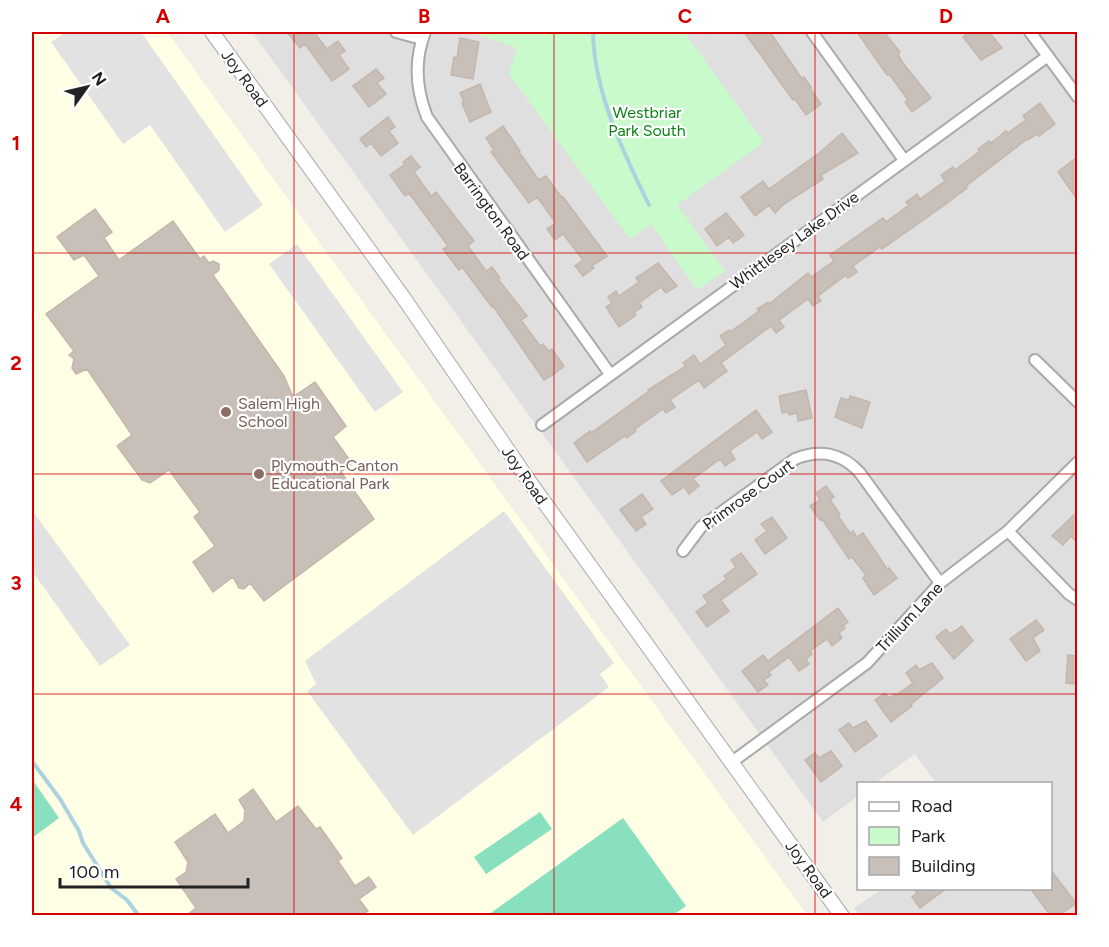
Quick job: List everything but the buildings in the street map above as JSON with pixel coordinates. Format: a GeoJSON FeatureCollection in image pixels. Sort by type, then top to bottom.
{"type":"FeatureCollection","features":[{"type":"Feature","properties":{"kind":"street","name":"Joy Road"},"geometry":{"type":"LineString","coordinates":[[212,32],[370,250],[529,481],[842,915]]}},
{"type":"Feature","properties":{"kind":"street"},"geometry":{"type":"LineString","coordinates":[[396,32],[423,35]]}},
{"type":"Feature","properties":{"kind":"street"},"geometry":{"type":"LineString","coordinates":[[812,32],[904,160]]}},
{"type":"Feature","properties":{"kind":"street"},"geometry":{"type":"LineString","coordinates":[[1030,32],[1077,97]]}},
{"type":"Feature","properties":{"kind":"street","name":"Barrington Road"},"geometry":{"type":"LineString","coordinates":[[423,35],[418,58],[418,84],[427,117],[610,374]]}},
{"type":"Feature","properties":{"kind":"street","name":"Whittlesey Lake Drive"},"geometry":{"type":"LineString","coordinates":[[542,425],[1048,56]]}},
{"type":"Feature","properties":{"kind":"street"},"geometry":{"type":"LineString","coordinates":[[1035,360],[1077,402]]}},
{"type":"Feature","properties":{"kind":"street","name":"Primrose Court"},"geometry":{"type":"LineString","coordinates":[[683,551],[701,527],[795,459],[806,455],[827,453],[848,461],[854,466],[940,583]]}},
{"type":"Feature","properties":{"kind":"street","name":"Trillium Lane"},"geometry":{"type":"LineString","coordinates":[[732,762],[867,663],[940,583],[1008,531],[1077,462]]}},
{"type":"Feature","properties":{"kind":"street"},"geometry":{"type":"LineString","coordinates":[[1008,531],[1077,600]]}},
{"type":"Feature","properties":{"kind":"shaded area","name":"Plymouth-Canton Educational Park"},"geometry":{"type":"Polygon","coordinates":[[[32,32],[167,32],[807,915],[32,915],[32,32]]]}},
{"type":"Feature","properties":{"kind":"shaded area"},"geometry":{"type":"Polygon","coordinates":[[[66,32],[141,32],[263,205],[225,232],[150,125],[123,144],[51,42],[66,32]]]}},
{"type":"Feature","properties":{"kind":"shaded area"},"geometry":{"type":"Polygon","coordinates":[[[252,32],[1077,32],[1077,915],[860,915],[854,908],[881,890],[1052,890],[1052,782],[935,782],[915,754],[876,782],[857,782],[857,797],[823,822],[252,32]]]}},
{"type":"Feature","properties":{"kind":"shaded area"},"geometry":{"type":"Polygon","coordinates":[[[297,244],[403,392],[375,412],[269,264],[297,244]]]}},
{"type":"Feature","properties":{"kind":"shaded area"},"geometry":{"type":"Polygon","coordinates":[[[32,510],[130,645],[100,666],[32,571],[32,510]]]}},
{"type":"Feature","properties":{"kind":"shaded area"},"geometry":{"type":"Polygon","coordinates":[[[504,511],[614,663],[600,674],[609,687],[413,835],[307,691],[316,684],[305,661],[504,511]]]}},
{"type":"Feature","properties":{"kind":"green space","name":"Westbriar Park South"},"geometry":{"type":"Polygon","coordinates":[[[471,32],[512,32],[520,35],[522,32],[684,32],[764,142],[677,205],[725,271],[697,290],[651,224],[630,239],[509,74],[517,48],[471,32]]]}},
{"type":"Feature","properties":{"kind":"green space"},"geometry":{"type":"Polygon","coordinates":[[[32,779],[59,818],[32,838],[32,779]]]}},
{"type":"Feature","properties":{"kind":"green space"},"geometry":{"type":"Polygon","coordinates":[[[540,812],[552,829],[486,874],[474,857],[540,812]]]}},
{"type":"Feature","properties":{"kind":"green space"},"geometry":{"type":"Polygon","coordinates":[[[623,818],[686,906],[673,915],[488,915],[623,818]]]}},
{"type":"Feature","properties":{"kind":"waterway"},"geometry":{"type":"LineString","coordinates":[[593,32],[604,99],[620,143],[649,205]]}},
{"type":"Feature","properties":{"kind":"waterway"},"geometry":{"type":"LineString","coordinates":[[32,761],[60,799],[79,831],[83,843],[111,888],[127,900],[139,916]]}},
{"type":"Feature","properties":{"kind":"place","name":"Salem High School"},"geometry":{"type":"Point","coordinates":[226,412]}},
{"type":"Feature","properties":{"kind":"place","name":"Plymouth-Canton Educational Park"},"geometry":{"type":"Point","coordinates":[259,474]}}]}
